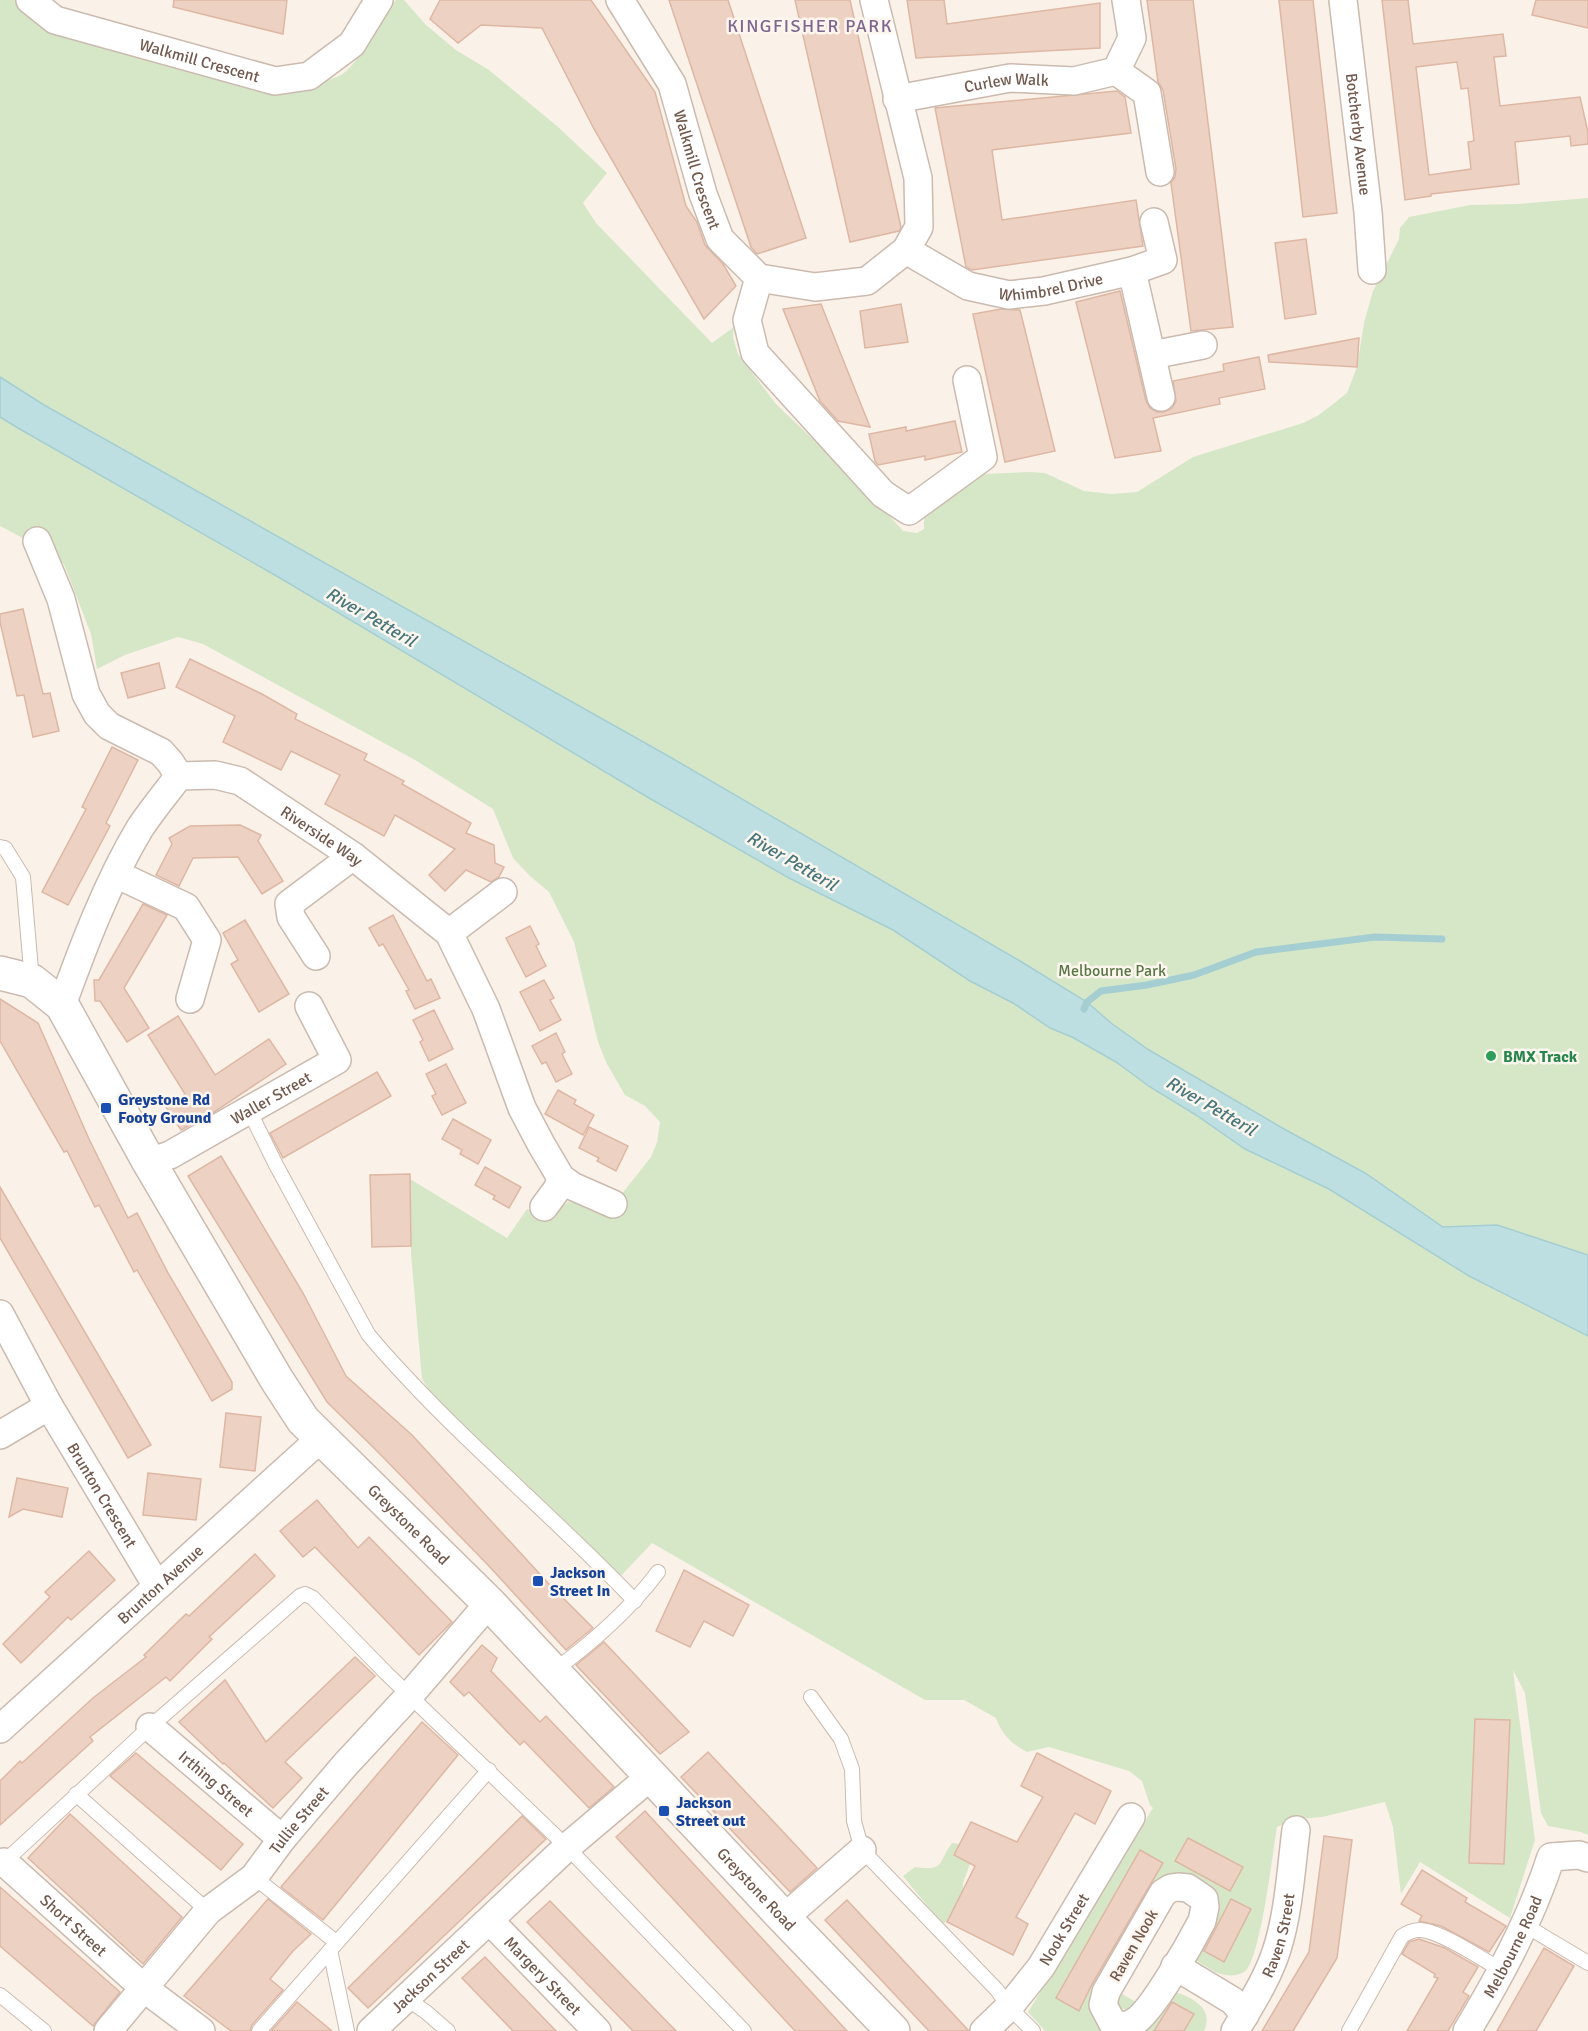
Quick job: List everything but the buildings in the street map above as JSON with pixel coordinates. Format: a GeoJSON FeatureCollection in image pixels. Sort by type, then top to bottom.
{"type":"FeatureCollection","features":[{"type":"Feature","properties":{"kind":"street","name":"Walkmill Crescent"},"geometry":{"type":"LineString","coordinates":[[30,0],[55,20],[274,81],[309,76],[352,44],[379,0]]}},
{"type":"Feature","properties":{"kind":"street","name":"Walkmill Crescent"},"geometry":{"type":"LineString","coordinates":[[620,0],[672,84],[703,194],[720,239],[759,279]]}},
{"type":"Feature","properties":{"kind":"street"},"geometry":{"type":"LineString","coordinates":[[874,0],[918,178],[919,227],[906,250],[867,281],[815,287],[759,279],[747,320],[755,352],[883,494],[909,511],[983,457],[967,380]]}},
{"type":"Feature","properties":{"kind":"street"},"geometry":{"type":"LineString","coordinates":[[1126,0],[1132,38],[1116,71],[1147,93],[1161,172]]}},
{"type":"Feature","properties":{"kind":"street","name":"Botcherby Avenue"},"geometry":{"type":"LineString","coordinates":[[1343,0],[1368,212],[1372,270]]}},
{"type":"Feature","properties":{"kind":"street","name":"Curlew Walk"},"geometry":{"type":"LineString","coordinates":[[897,99],[1010,78],[1074,81],[1116,71]]}},
{"type":"Feature","properties":{"kind":"street","name":"Whimbrel Drive"},"geometry":{"type":"LineString","coordinates":[[906,250],[968,286],[1009,295],[1044,291],[1132,271],[1163,260],[1154,222]]}},
{"type":"Feature","properties":{"kind":"street"},"geometry":{"type":"LineString","coordinates":[[1132,271],[1161,397]]}},
{"type":"Feature","properties":{"kind":"street"},"geometry":{"type":"LineString","coordinates":[[1152,355],[1203,345]]}},
{"type":"Feature","properties":{"kind":"street"},"geometry":{"type":"LineString","coordinates":[[37,541],[61,599],[86,694],[97,714],[109,726],[161,752],[179,776],[141,828],[116,874],[79,959],[62,1005]]}},
{"type":"Feature","properties":{"kind":"street","name":"Riverside Way"},"geometry":{"type":"LineString","coordinates":[[179,776],[215,775],[240,781],[353,856],[449,933],[486,1009],[522,1107],[561,1178]]}},
{"type":"Feature","properties":{"kind":"street"},"geometry":{"type":"LineString","coordinates":[[316,956],[291,917],[289,904],[353,856]]}},
{"type":"Feature","properties":{"kind":"street"},"geometry":{"type":"LineString","coordinates":[[116,874],[186,907],[207,940],[190,999]]}},
{"type":"Feature","properties":{"kind":"street"},"geometry":{"type":"LineString","coordinates":[[449,933],[503,892]]}},
{"type":"Feature","properties":{"kind":"street","name":"Greystone Road"},"geometry":{"type":"LineString","coordinates":[[0,973],[32,981],[62,1005],[149,1162],[277,1380],[303,1420],[489,1604],[893,2031]]}},
{"type":"Feature","properties":{"kind":"street","name":"Waller Street"},"geometry":{"type":"LineString","coordinates":[[149,1162],[170,1155],[337,1060],[309,1006]]}},
{"type":"Feature","properties":{"kind":"street"},"geometry":{"type":"LineString","coordinates":[[544,1207],[558,1188],[561,1178],[572,1186],[613,1204]]}},
{"type":"Feature","properties":{"kind":"street","name":"Brunton Crescent"},"geometry":{"type":"LineString","coordinates":[[0,1314],[50,1406],[157,1586]]}},
{"type":"Feature","properties":{"kind":"street"},"geometry":{"type":"LineString","coordinates":[[0,1435],[50,1406]]}},
{"type":"Feature","properties":{"kind":"street","name":"Brunton Avenue"},"geometry":{"type":"LineString","coordinates":[[0,1729],[310,1448],[323,1440]]}},
{"type":"Feature","properties":{"kind":"street","name":"Tullie Street"},"geometry":{"type":"LineString","coordinates":[[108,2031],[208,1911],[254,1877],[282,1839],[345,1765],[489,1604]]}},
{"type":"Feature","properties":{"kind":"street","name":"Irthing Street"},"geometry":{"type":"LineString","coordinates":[[150,1727],[282,1839]]}},
{"type":"Feature","properties":{"kind":"street","name":"Jackson Street"},"geometry":{"type":"LineString","coordinates":[[371,2031],[567,1847],[651,1776]]}},
{"type":"Feature","properties":{"kind":"street","name":"Nook Street"},"geometry":{"type":"LineString","coordinates":[[984,2031],[1009,2007],[1041,1967],[1131,1817]]}},
{"type":"Feature","properties":{"kind":"street","name":"Raven Street"},"geometry":{"type":"LineString","coordinates":[[1240,2023],[1262,1987],[1278,1948],[1288,1896],[1296,1830]]}},
{"type":"Feature","properties":{"kind":"street"},"geometry":{"type":"LineString","coordinates":[[784,1918],[862,1850]]}},
{"type":"Feature","properties":{"kind":"street","name":"Melbourne Road"},"geometry":{"type":"LineString","coordinates":[[1467,2031],[1503,1971],[1551,1857],[1579,1855],[1588,1858]]}},
{"type":"Feature","properties":{"kind":"street","name":"Short Street"},"geometry":{"type":"LineString","coordinates":[[2,1864],[145,1989],[201,2031]]}},
{"type":"Feature","properties":{"kind":"street","name":"Raven Nook"},"geometry":{"type":"LineString","coordinates":[[1178,1887],[1195,1892],[1204,1899],[1205,1907],[1202,1921],[1175,1966],[1156,1998],[1139,2019],[1132,2024],[1122,2026],[1112,2022],[1103,2005],[1106,1992],[1163,1893],[1178,1887]]}},
{"type":"Feature","properties":{"kind":"street","name":"Margery Street"},"geometry":{"type":"LineString","coordinates":[[490,1921],[597,2031]]}},
{"type":"Feature","properties":{"kind":"street"},"geometry":{"type":"LineString","coordinates":[[1175,1966],[1233,2001],[1240,2023]]}},
{"type":"Feature","properties":{"kind":"lane"},"geometry":{"type":"LineString","coordinates":[[0,847],[5,848],[23,877],[32,981]]}},
{"type":"Feature","properties":{"kind":"lane"},"geometry":{"type":"LineString","coordinates":[[249,1110],[276,1165],[357,1314],[368,1334],[382,1352],[476,1449],[602,1567],[634,1601]]}},
{"type":"Feature","properties":{"kind":"lane"},"geometry":{"type":"LineString","coordinates":[[552,1672],[593,1641],[634,1601],[658,1572]]}},
{"type":"Feature","properties":{"kind":"lane"},"geometry":{"type":"LineString","coordinates":[[2,1864],[150,1727],[305,1594],[312,1598],[567,1847],[744,2031]]}},
{"type":"Feature","properties":{"kind":"lane"},"geometry":{"type":"LineString","coordinates":[[811,1697],[841,1740],[852,1769],[854,1821],[862,1850],[997,1990],[1009,2007],[1033,2031]]}},
{"type":"Feature","properties":{"kind":"lane"},"geometry":{"type":"LineString","coordinates":[[259,2031],[489,1770]]}},
{"type":"Feature","properties":{"kind":"lane"},"geometry":{"type":"LineString","coordinates":[[76,1794],[208,1911]]}},
{"type":"Feature","properties":{"kind":"lane"},"geometry":{"type":"LineString","coordinates":[[254,1877],[333,1946],[347,2031]]}},
{"type":"Feature","properties":{"kind":"lane"},"geometry":{"type":"LineString","coordinates":[[1523,1924],[1588,1963]]}},
{"type":"Feature","properties":{"kind":"lane"},"geometry":{"type":"LineString","coordinates":[[1349,2031],[1401,1936],[1407,1933],[1424,1930],[1449,1940],[1503,1971]]}},
{"type":"Feature","properties":{"kind":"lane"},"geometry":{"type":"LineString","coordinates":[[0,1995],[44,2031]]}},
{"type":"Feature","properties":{"kind":"lane"},"geometry":{"type":"LineString","coordinates":[[406,1999],[448,2031]]}},
{"type":"Feature","properties":{"kind":"green space","name":"Melbourne Park"},"geometry":{"type":"Polygon","coordinates":[[[0,0],[16,0],[24,9],[309,83],[332,79],[344,73],[359,57],[389,8],[396,0],[404,0],[426,25],[456,50],[489,70],[557,126],[607,173],[583,203],[596,223],[712,343],[734,327],[733,337],[738,354],[776,404],[868,492],[903,531],[917,533],[924,529],[924,518],[939,501],[965,482],[984,474],[1045,473],[1084,491],[1112,494],[1137,492],[1193,457],[1303,423],[1319,415],[1347,393],[1357,367],[1364,323],[1373,291],[1399,239],[1400,228],[1409,217],[1470,205],[1518,204],[1588,198],[1588,1835],[1548,1826],[1541,1813],[1525,1693],[1513,1670],[1535,1840],[1510,1918],[1420,1862],[1401,1894],[1393,1827],[1385,1802],[1322,1817],[1297,1819],[1277,1827],[1260,1929],[1250,1964],[1244,1972],[1237,1975],[1223,1975],[1193,1958],[1198,1939],[1186,1878],[1107,1979],[1119,2031],[1045,2031],[1028,2012],[1153,1808],[1142,1781],[1129,1771],[1049,1747],[1027,1752],[1008,1738],[996,1718],[964,1700],[925,1700],[652,1543],[618,1579],[526,1486],[453,1428],[422,1379],[411,1254],[410,1179],[507,1238],[527,1209],[548,1219],[568,1202],[610,1209],[651,1157],[657,1142],[660,1122],[645,1106],[625,1095],[607,1064],[598,1042],[574,942],[549,892],[513,858],[493,809],[415,760],[203,644],[178,637],[125,655],[97,669],[91,634],[64,564],[36,545],[0,526],[0,0]]]}},
{"type":"Feature","properties":{"kind":"green space"},"geometry":{"type":"Polygon","coordinates":[[[952,1843],[959,1844],[954,1855],[970,1864],[963,1883],[963,1890],[947,1922],[943,1925],[903,1876],[915,1867],[936,1867],[952,1843]]]}},
{"type":"Feature","properties":{"kind":"green space"},"geometry":{"type":"Polygon","coordinates":[[[1114,1989],[1141,2005],[1130,2011],[1118,2008],[1114,1989]]]}},
{"type":"Feature","properties":{"kind":"green space"},"geometry":{"type":"Polygon","coordinates":[[[1167,1990],[1190,1998],[1203,2008],[1207,2022],[1204,2031],[1126,2031],[1167,1990]]]}},
{"type":"Feature","properties":{"kind":"water","name":"River Petteril"},"geometry":{"type":"Polygon","coordinates":[[[0,377],[44,405],[670,757],[1020,961],[1087,1002],[1111,1023],[1149,1050],[1284,1129],[1365,1173],[1443,1227],[1497,1225],[1588,1255],[1588,1336],[1469,1276],[1329,1189],[1245,1149],[1116,1062],[1072,1037],[1050,1028],[1013,1003],[970,981],[893,930],[789,878],[649,798],[280,578],[18,428],[0,417],[0,377]]]}},
{"type":"Feature","properties":{"kind":"waterway"},"geometry":{"type":"LineString","coordinates":[[1084,1009],[1087,1002],[1101,991],[1147,985],[1194,975],[1256,952],[1375,937],[1442,939]]}},
{"type":"Feature","properties":{"kind":"place","name":"BMX Track"},"geometry":{"type":"Point","coordinates":[1491,1056]}},
{"type":"Feature","properties":{"kind":"place","name":"Greystone Rd Footy Ground"},"geometry":{"type":"Point","coordinates":[106,1108]}},
{"type":"Feature","properties":{"kind":"place","name":"Jackson Street In"},"geometry":{"type":"Point","coordinates":[538,1581]}},
{"type":"Feature","properties":{"kind":"place","name":"Jackson Street out"},"geometry":{"type":"Point","coordinates":[664,1811]}},
{"type":"Feature","properties":{"kind":"district","name":"KINGFISHER PARK"},"geometry":{"type":"Point","coordinates":[810,26]}}]}
